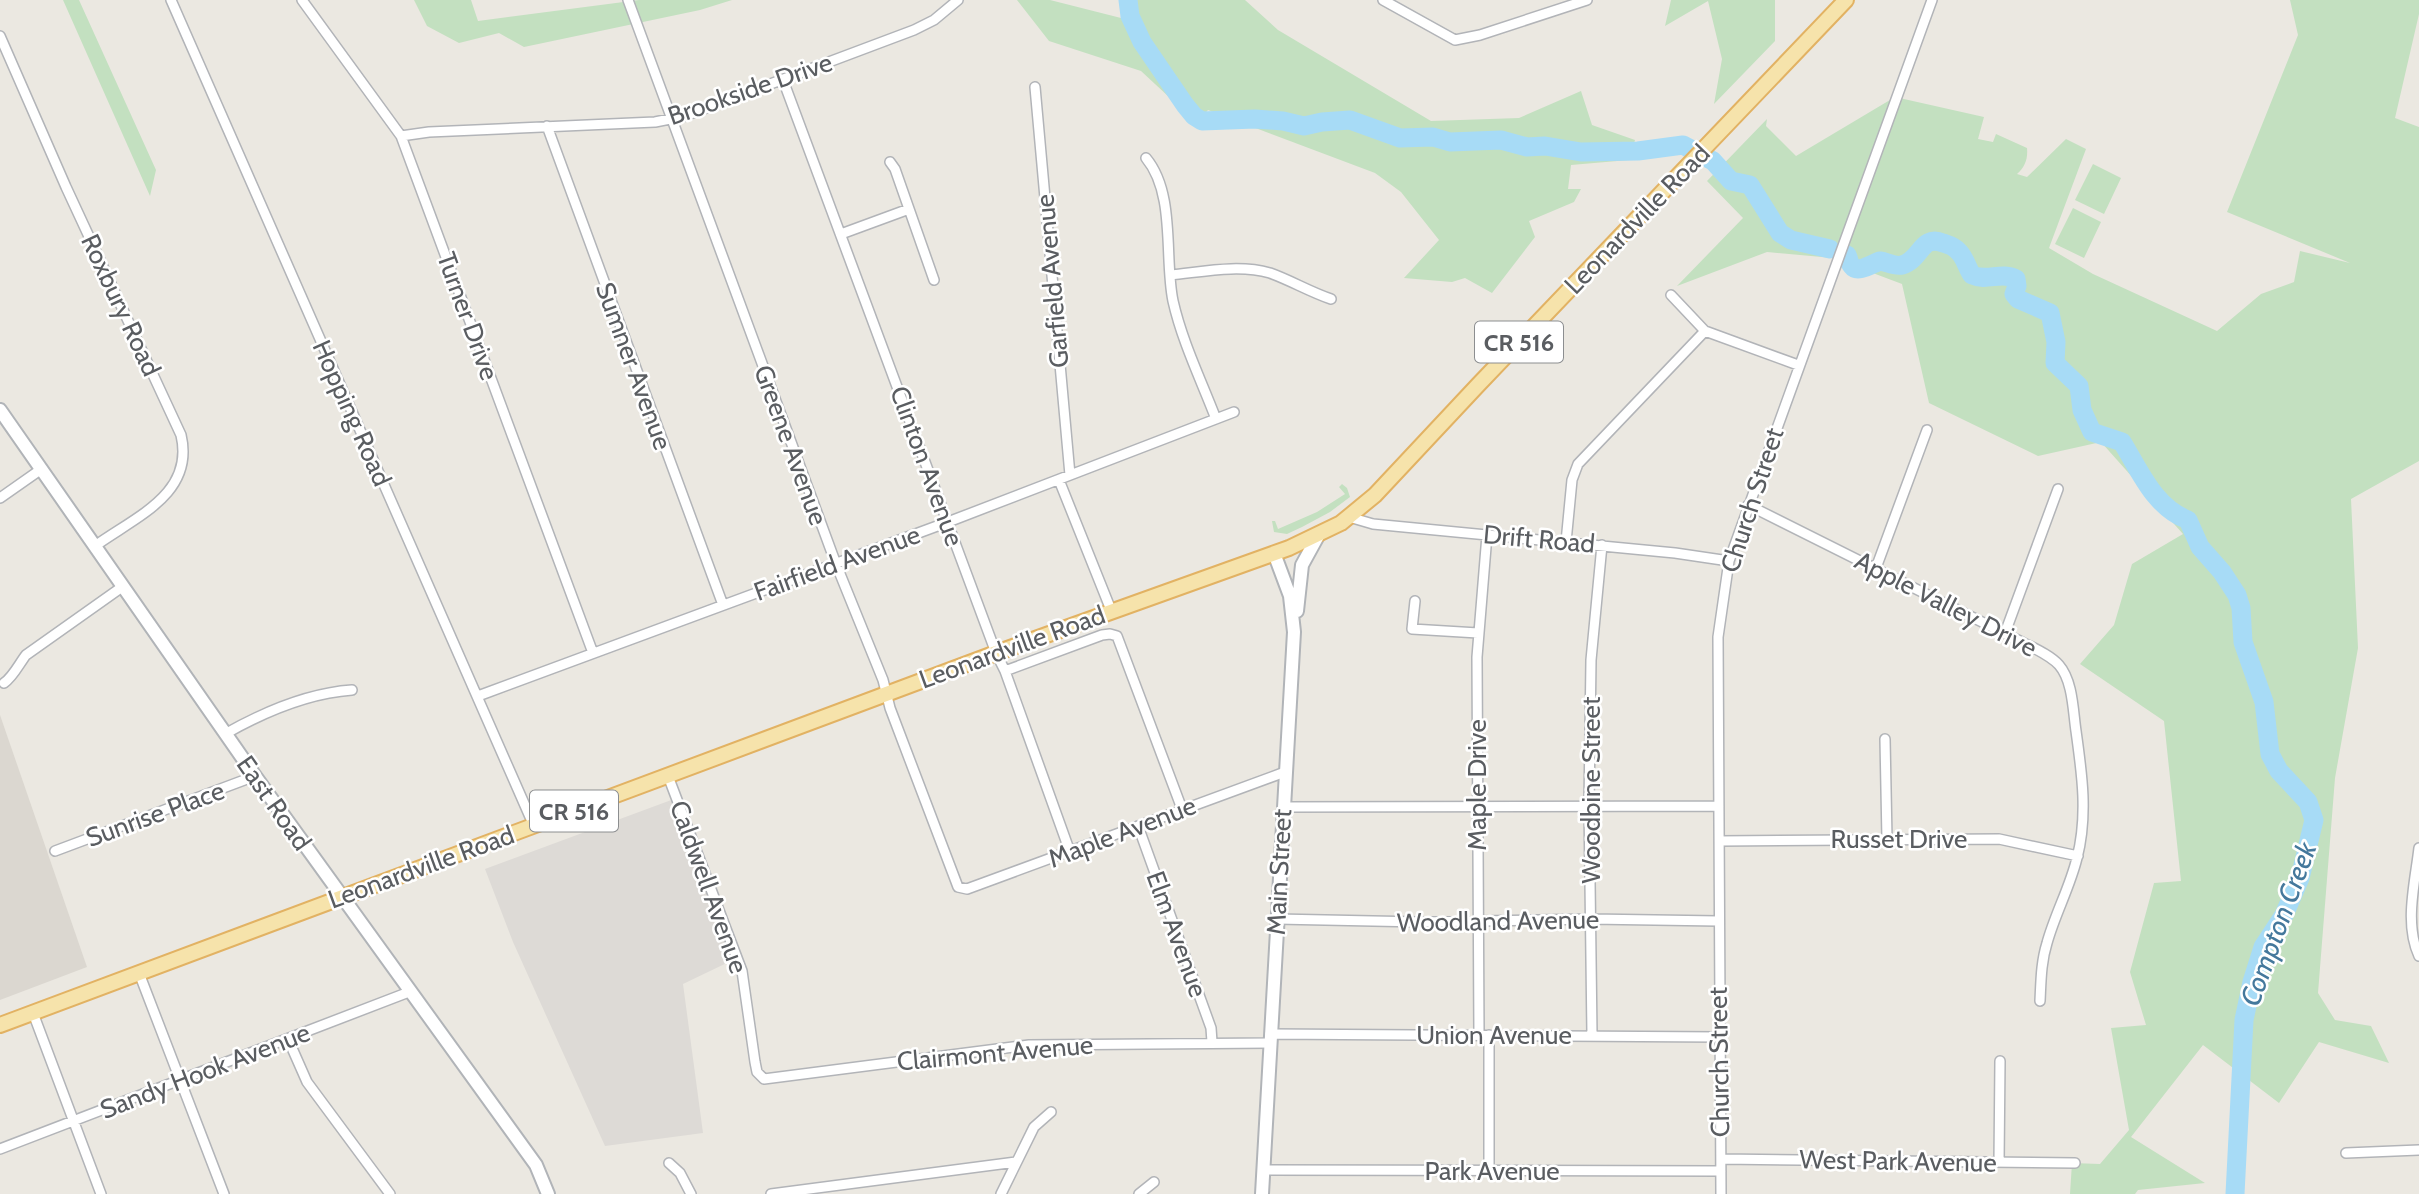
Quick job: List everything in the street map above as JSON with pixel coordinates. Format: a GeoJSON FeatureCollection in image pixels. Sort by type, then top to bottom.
{"type":"FeatureCollection","features":[{"type":"Feature","properties":{"kind":"main road","name":"Leonardville Road"},"geometry":{"type":"LineString","coordinates":[[0,1026],[1111,610],[1275,553],[1319,534],[1349,517],[1375,495],[1846,0]]}},
{"type":"Feature","properties":{"kind":"street","name":"Hopping Road"},"geometry":{"type":"LineString","coordinates":[[171,0],[534,826]]}},
{"type":"Feature","properties":{"kind":"street","name":"Turner Drive"},"geometry":{"type":"LineString","coordinates":[[302,0],[401,136],[593,653]]}},
{"type":"Feature","properties":{"kind":"street","name":"Greene Avenue"},"geometry":{"type":"LineString","coordinates":[[628,0],[670,119],[958,887]]}},
{"type":"Feature","properties":{"kind":"street","name":"Brookside Drive"},"geometry":{"type":"LineString","coordinates":[[401,136],[429,132],[655,122],[685,116],[925,25],[958,0]]}},
{"type":"Feature","properties":{"kind":"street"},"geometry":{"type":"LineString","coordinates":[[1383,0],[1448,38],[1461,40],[1587,0]]}},
{"type":"Feature","properties":{"kind":"street","name":"Church Street"},"geometry":{"type":"LineString","coordinates":[[1720,1194],[1718,637],[1729,561],[1931,0]]}},
{"type":"Feature","properties":{"kind":"street","name":"Roxbury Road"},"geometry":{"type":"LineString","coordinates":[[0,36],[66,187],[181,435],[184,447],[180,474],[166,496],[95,546]]}},
{"type":"Feature","properties":{"kind":"street","name":"Clinton Avenue"},"geometry":{"type":"LineString","coordinates":[[783,80],[1005,671],[1070,852]]}},
{"type":"Feature","properties":{"kind":"street","name":"Garfield Avenue"},"geometry":{"type":"LineString","coordinates":[[1035,87],[1070,475]]}},
{"type":"Feature","properties":{"kind":"street","name":"Sumner Avenue"},"geometry":{"type":"LineString","coordinates":[[547,126],[723,605]]}},
{"type":"Feature","properties":{"kind":"street"},"geometry":{"type":"LineString","coordinates":[[1146,158],[1163,194],[1176,314],[1216,419]]}},
{"type":"Feature","properties":{"kind":"street"},"geometry":{"type":"LineString","coordinates":[[890,162],[895,169],[934,280]]}},
{"type":"Feature","properties":{"kind":"street"},"geometry":{"type":"LineString","coordinates":[[841,234],[909,209]]}},
{"type":"Feature","properties":{"kind":"street"},"geometry":{"type":"LineString","coordinates":[[1170,275],[1229,269],[1256,270],[1332,299]]}},
{"type":"Feature","properties":{"kind":"street"},"geometry":{"type":"LineString","coordinates":[[1671,295],[1705,331],[1798,365]]}},
{"type":"Feature","properties":{"kind":"street"},"geometry":{"type":"LineString","coordinates":[[1566,542],[1572,480],[1578,464],[1705,331]]}},
{"type":"Feature","properties":{"kind":"street","name":"East Road"},"geometry":{"type":"LineString","coordinates":[[0,410],[225,734],[536,1165],[548,1194]]}},
{"type":"Feature","properties":{"kind":"street","name":"Fairfield Avenue"},"geometry":{"type":"LineString","coordinates":[[478,696],[948,522],[1234,412]]}},
{"type":"Feature","properties":{"kind":"street"},"geometry":{"type":"LineString","coordinates":[[1876,568],[1927,430]]}},
{"type":"Feature","properties":{"kind":"street"},"geometry":{"type":"LineString","coordinates":[[0,498],[40,470]]}},
{"type":"Feature","properties":{"kind":"street"},"geometry":{"type":"LineString","coordinates":[[1059,480],[1111,610]]}},
{"type":"Feature","properties":{"kind":"street"},"geometry":{"type":"LineString","coordinates":[[2005,633],[2058,489]]}},
{"type":"Feature","properties":{"kind":"street","name":"Apple Valley Drive"},"geometry":{"type":"LineString","coordinates":[[1748,505],[2005,633],[2057,663],[2066,679],[2084,792],[2084,823],[2078,856],[2046,946],[2040,1001]]}},
{"type":"Feature","properties":{"kind":"street","name":"Drift Road"},"geometry":{"type":"LineString","coordinates":[[1349,517],[1373,524],[1700,555],[1729,561]]}},
{"type":"Feature","properties":{"kind":"street"},"geometry":{"type":"LineString","coordinates":[[1294,632],[1301,568],[1319,534]]}},
{"type":"Feature","properties":{"kind":"street","name":"Maple Drive"},"geometry":{"type":"LineString","coordinates":[[1487,535],[1478,633],[1477,806],[1478,921],[1489,1171]]}},
{"type":"Feature","properties":{"kind":"street","name":"Woodbine Street"},"geometry":{"type":"LineString","coordinates":[[1592,1035],[1589,805],[1591,660],[1602,545]]}},
{"type":"Feature","properties":{"kind":"street","name":"Main Street"},"geometry":{"type":"LineString","coordinates":[[1262,1194],[1294,632],[1289,591],[1275,553]]}},
{"type":"Feature","properties":{"kind":"street"},"geometry":{"type":"LineString","coordinates":[[4,683],[10,679],[26,655],[122,587]]}},
{"type":"Feature","properties":{"kind":"street"},"geometry":{"type":"LineString","coordinates":[[1415,601],[1412,629],[1478,633]]}},
{"type":"Feature","properties":{"kind":"street"},"geometry":{"type":"LineString","coordinates":[[1005,671],[1102,635],[1117,636],[1182,809]]}},
{"type":"Feature","properties":{"kind":"street"},"geometry":{"type":"LineString","coordinates":[[225,734],[297,702],[329,692],[352,690]]}},
{"type":"Feature","properties":{"kind":"street"},"geometry":{"type":"LineString","coordinates":[[1885,739],[1887,839]]}},
{"type":"Feature","properties":{"kind":"street","name":"Maple Avenue"},"geometry":{"type":"LineString","coordinates":[[958,887],[967,889],[1285,772]]}},
{"type":"Feature","properties":{"kind":"street","name":"Sunrise Place"},"geometry":{"type":"LineString","coordinates":[[55,851],[255,776]]}},
{"type":"Feature","properties":{"kind":"street","name":"Caldwell Avenue"},"geometry":{"type":"LineString","coordinates":[[668,776],[743,971],[755,1062],[757,1072],[764,1079]]}},
{"type":"Feature","properties":{"kind":"street"},"geometry":{"type":"LineString","coordinates":[[1283,807],[1719,806]]}},
{"type":"Feature","properties":{"kind":"street","name":"Elm Avenue"},"geometry":{"type":"LineString","coordinates":[[1138,826],[1211,1028],[1212,1042]]}},
{"type":"Feature","properties":{"kind":"street","name":"Russet Drive"},"geometry":{"type":"LineString","coordinates":[[1719,841],[1999,839],[2078,856]]}},
{"type":"Feature","properties":{"kind":"street"},"geometry":{"type":"LineString","coordinates":[[2419,848],[2411,922],[2419,956]]}},
{"type":"Feature","properties":{"kind":"street","name":"Woodland Avenue"},"geometry":{"type":"LineString","coordinates":[[1277,919],[1718,921]]}},
{"type":"Feature","properties":{"kind":"street"},"geometry":{"type":"LineString","coordinates":[[139,973],[224,1194]]}},
{"type":"Feature","properties":{"kind":"street","name":"Sandy Hook Avenue"},"geometry":{"type":"LineString","coordinates":[[0,1149],[409,992]]}},
{"type":"Feature","properties":{"kind":"street"},"geometry":{"type":"LineString","coordinates":[[33,1013],[101,1194]]}},
{"type":"Feature","properties":{"kind":"street","name":"Union Avenue"},"geometry":{"type":"LineString","coordinates":[[1270,1038],[1484,1035],[1719,1037]]}},
{"type":"Feature","properties":{"kind":"street","name":"Clairmont Avenue"},"geometry":{"type":"LineString","coordinates":[[764,1079],[1029,1045],[1212,1042],[1270,1038]]}},
{"type":"Feature","properties":{"kind":"street"},"geometry":{"type":"LineString","coordinates":[[288,1039],[307,1082],[390,1194]]}},
{"type":"Feature","properties":{"kind":"street"},"geometry":{"type":"LineString","coordinates":[[1999,1162],[2000,1061]]}},
{"type":"Feature","properties":{"kind":"street"},"geometry":{"type":"LineString","coordinates":[[1001,1194],[1034,1127],[1051,1112]]}},
{"type":"Feature","properties":{"kind":"street"},"geometry":{"type":"LineString","coordinates":[[2346,1153],[2419,1150]]}},
{"type":"Feature","properties":{"kind":"street","name":"West Park Avenue"},"geometry":{"type":"LineString","coordinates":[[1721,1159],[2075,1163]]}},
{"type":"Feature","properties":{"kind":"street"},"geometry":{"type":"LineString","coordinates":[[771,1194],[1016,1162]]}},
{"type":"Feature","properties":{"kind":"street"},"geometry":{"type":"LineString","coordinates":[[669,1163],[680,1173],[691,1194]]}},
{"type":"Feature","properties":{"kind":"street","name":"Park Avenue"},"geometry":{"type":"LineString","coordinates":[[1263,1170],[1721,1171]]}},
{"type":"Feature","properties":{"kind":"street"},"geometry":{"type":"LineString","coordinates":[[1139,1194],[1154,1182]]}},
{"type":"Feature","properties":{"kind":"shaded area"},"geometry":{"type":"Polygon","coordinates":[[[0,715],[87,967],[0,1000],[0,715]]]}},
{"type":"Feature","properties":{"kind":"shaded area"},"geometry":{"type":"Polygon","coordinates":[[[674,799],[733,960],[683,984],[703,1133],[605,1146],[513,942],[485,869],[674,799]]]}},
{"type":"Feature","properties":{"kind":"green space"},"geometry":{"type":"Polygon","coordinates":[[[63,0],[79,0],[156,170],[150,196],[63,0]]]}},
{"type":"Feature","properties":{"kind":"green space"},"geometry":{"type":"Polygon","coordinates":[[[414,0],[471,0],[478,21],[639,0],[732,0],[700,10],[524,47],[499,33],[459,43],[427,26],[414,0]]]}},
{"type":"Feature","properties":{"kind":"green space"},"geometry":{"type":"Polygon","coordinates":[[[1017,0],[1050,0],[1121,18],[1121,0],[1245,0],[1278,30],[1431,121],[1519,118],[1581,91],[1592,125],[1635,140],[1629,160],[1571,165],[1568,189],[1581,189],[1574,202],[1529,221],[1535,237],[1492,293],[1465,278],[1452,282],[1404,278],[1439,240],[1401,192],[1375,173],[1208,110],[1197,123],[1141,71],[1049,41],[1017,0]]]}},
{"type":"Feature","properties":{"kind":"green space"},"geometry":{"type":"Polygon","coordinates":[[[1671,0],[1775,0],[1775,41],[1714,104],[1722,59],[1708,1],[1665,26],[1671,0]]]}},
{"type":"Feature","properties":{"kind":"green space"},"geometry":{"type":"Polygon","coordinates":[[[2290,0],[2419,0],[2419,14],[2395,118],[2419,127],[2419,461],[2351,499],[2358,648],[2335,778],[2318,993],[2335,1020],[2371,1026],[2389,1063],[2319,1042],[2279,1103],[2203,1045],[2131,1137],[2205,1183],[2138,1190],[2135,1194],[2070,1194],[2072,1163],[2100,1164],[2129,1130],[2111,1028],[2146,1025],[2130,972],[2154,883],[2181,881],[2164,721],[2080,664],[2114,625],[2132,564],[2183,534],[2101,442],[2038,456],[1929,403],[1902,284],[1833,258],[1767,252],[1677,286],[1743,218],[1707,181],[1767,119],[1766,126],[1796,156],[1895,97],[1984,117],[1978,139],[1993,142],[1996,134],[2027,148],[2025,162],[2017,174],[2027,177],[2066,139],[2086,149],[2049,248],[2093,274],[2217,331],[2261,294],[2294,282],[2300,251],[2350,263],[2227,212],[2298,35],[2290,0]]]}},
{"type":"Feature","properties":{"kind":"green space"},"geometry":{"type":"Polygon","coordinates":[[[2093,164],[2121,178],[2104,214],[2075,200],[2093,164]]]}},
{"type":"Feature","properties":{"kind":"green space"},"geometry":{"type":"Polygon","coordinates":[[[2073,208],[2101,222],[2084,258],[2055,244],[2073,208]]]}},
{"type":"Feature","properties":{"kind":"green space"},"geometry":{"type":"Polygon","coordinates":[[[1342,484],[1347,488],[1350,497],[1330,512],[1287,534],[1274,532],[1272,521],[1275,521],[1278,529],[1317,512],[1345,494],[1339,487],[1342,484]]]}},
{"type":"Feature","properties":{"kind":"waterway"},"geometry":{"type":"LineString","coordinates":[[1128,0],[1130,16],[1142,42],[1185,105],[1202,121],[1255,119],[1304,126],[1350,120],[1400,138],[1433,137],[1450,142],[1501,140],[1527,147],[1545,146],[1581,152],[1638,151],[1683,145],[1713,161],[1731,181],[1750,185],[1780,233],[1791,240],[1830,249]]}},
{"type":"Feature","properties":{"kind":"waterway","name":"Compton Creek"},"geometry":{"type":"LineString","coordinates":[[1847,255],[1851,265],[1858,269],[1880,261],[1899,265],[1908,262],[1925,245],[1936,241],[1956,249],[1972,275],[2016,279],[2014,294],[2018,299],[2050,313],[2056,342],[2055,363],[2079,386],[2082,410],[2092,432],[2122,442],[2157,497],[2176,514],[2188,520],[2200,547],[2222,572],[2237,595],[2241,608],[2243,642],[2264,702],[2270,754],[2279,771],[2308,802],[2314,820],[2300,878],[2284,915],[2263,947],[2252,982],[2244,1020],[2235,1194]]}}]}
